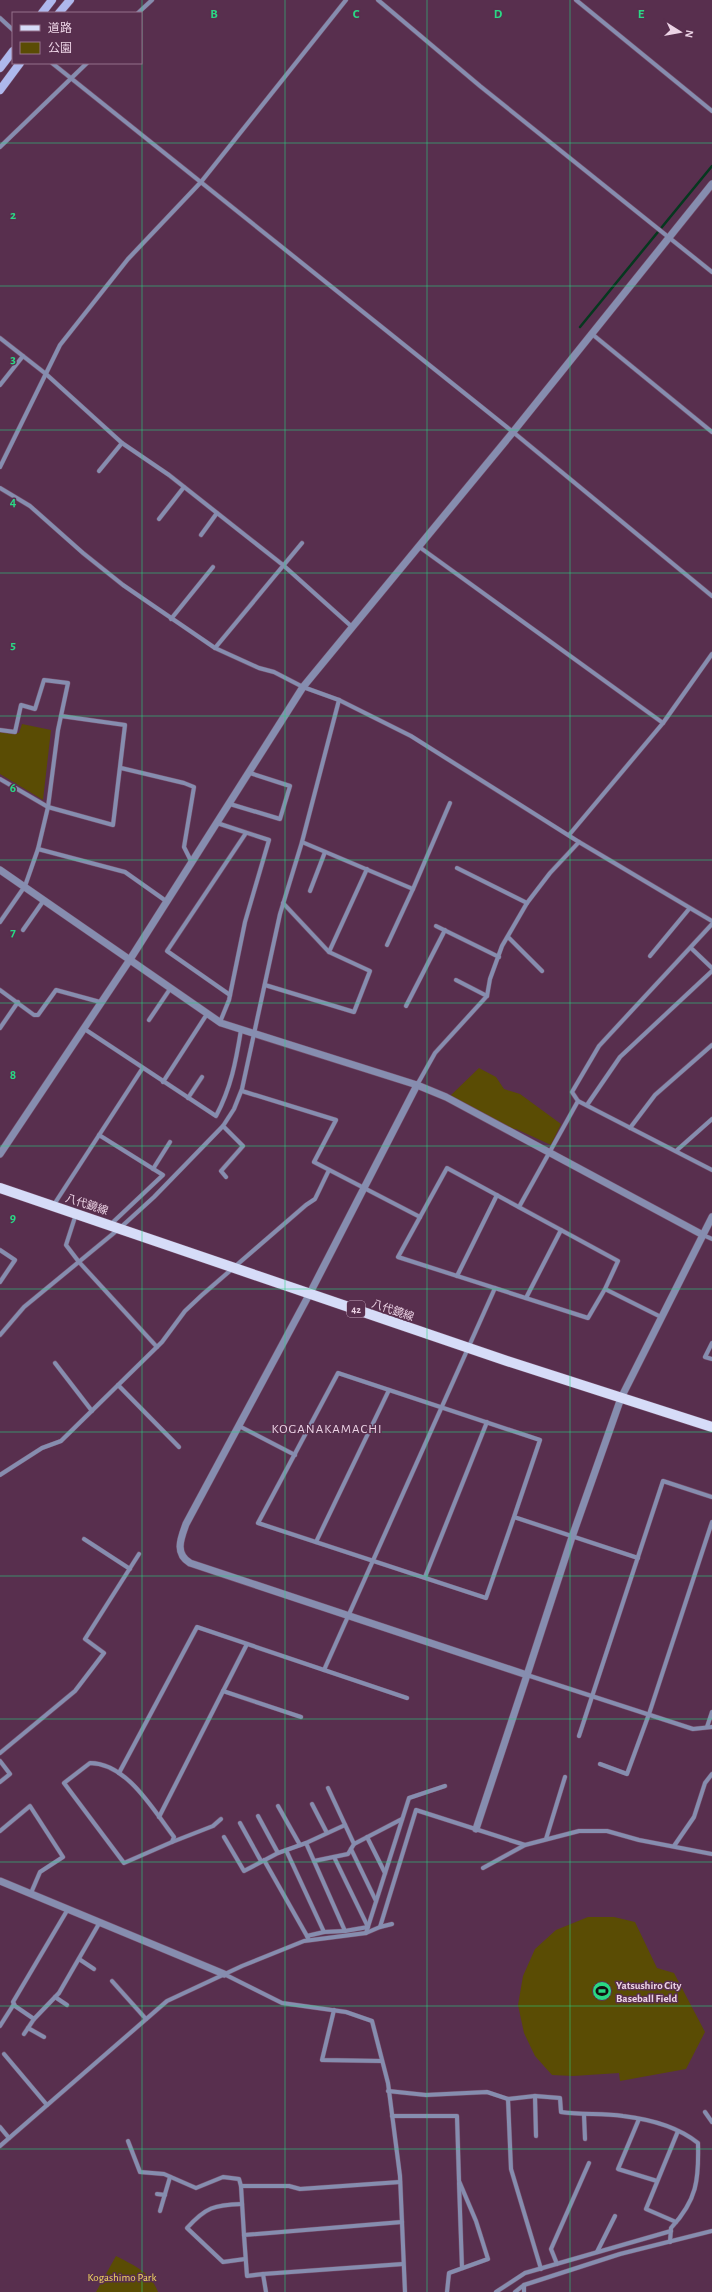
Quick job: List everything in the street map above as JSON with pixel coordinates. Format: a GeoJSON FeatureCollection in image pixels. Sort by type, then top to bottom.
{"type":"FeatureCollection","features":[{"type":"Feature","properties":{"kind":"main road"},"geometry":{"type":"LineString","coordinates":[[43,12],[52,0]]}},
{"type":"Feature","properties":{"kind":"main road"},"geometry":{"type":"LineString","coordinates":[[60,12],[70,0]]}},
{"type":"Feature","properties":{"kind":"main road"},"geometry":{"type":"LineString","coordinates":[[0,68],[12,51]]}},
{"type":"Feature","properties":{"kind":"main road"},"geometry":{"type":"LineString","coordinates":[[0,90],[19,64]]}},
{"type":"Feature","properties":{"kind":"main road","name":"八代鏡線"},"geometry":{"type":"LineString","coordinates":[[0,1188],[115,1226],[467,1348],[712,1427]]}},
{"type":"Feature","properties":{"kind":"street"},"geometry":{"type":"LineString","coordinates":[[139,12],[152,0]]}},
{"type":"Feature","properties":{"kind":"street"},"geometry":{"type":"LineString","coordinates":[[0,467],[60,345],[128,259],[201,182],[346,0]]}},
{"type":"Feature","properties":{"kind":"street"},"geometry":{"type":"LineString","coordinates":[[378,0],[480,86],[712,272]]}},
{"type":"Feature","properties":{"kind":"street"},"geometry":{"type":"LineString","coordinates":[[576,0],[712,111]]}},
{"type":"Feature","properties":{"kind":"street"},"geometry":{"type":"LineString","coordinates":[[0,18],[12,29]]}},
{"type":"Feature","properties":{"kind":"street"},"geometry":{"type":"LineString","coordinates":[[53,64],[513,432],[712,596]]}},
{"type":"Feature","properties":{"kind":"street"},"geometry":{"type":"LineString","coordinates":[[0,147],[86,64]]}},
{"type":"Feature","properties":{"kind":"street"},"geometry":{"type":"LineString","coordinates":[[0,1154],[3,1145],[129,961],[166,901],[250,773],[303,687],[351,626],[513,432],[592,334],[667,235],[712,184]]}},
{"type":"Feature","properties":{"kind":"street"},"geometry":{"type":"LineString","coordinates":[[592,334],[712,432]]}},
{"type":"Feature","properties":{"kind":"street"},"geometry":{"type":"LineString","coordinates":[[0,338],[46,374],[122,442],[184,487],[283,565],[351,626]]}},
{"type":"Feature","properties":{"kind":"street"},"geometry":{"type":"LineString","coordinates":[[0,385],[23,356]]}},
{"type":"Feature","properties":{"kind":"street"},"geometry":{"type":"LineString","coordinates":[[99,471],[122,442]]}},
{"type":"Feature","properties":{"kind":"street"},"geometry":{"type":"LineString","coordinates":[[159,518],[184,487]]}},
{"type":"Feature","properties":{"kind":"street"},"geometry":{"type":"LineString","coordinates":[[0,488],[30,506],[83,553],[171,619],[215,648],[259,668],[274,672],[303,687],[339,700],[411,736],[579,842],[712,923],[691,948],[600,1046],[572,1092],[578,1101],[712,1170]]}},
{"type":"Feature","properties":{"kind":"street"},"geometry":{"type":"LineString","coordinates":[[201,535],[217,513]]}},
{"type":"Feature","properties":{"kind":"street"},"geometry":{"type":"LineString","coordinates":[[215,648],[302,543]]}},
{"type":"Feature","properties":{"kind":"street"},"geometry":{"type":"LineString","coordinates":[[417,546],[663,722]]}},
{"type":"Feature","properties":{"kind":"street"},"geometry":{"type":"LineString","coordinates":[[171,619],[213,567]]}},
{"type":"Feature","properties":{"kind":"street"},"geometry":{"type":"LineString","coordinates":[[569,835],[663,722],[712,654]]}},
{"type":"Feature","properties":{"kind":"street"},"geometry":{"type":"LineString","coordinates":[[0,730],[15,732],[21,705],[35,709],[44,680],[68,683],[61,716],[48,807],[38,849],[25,886],[0,922]]}},
{"type":"Feature","properties":{"kind":"street"},"geometry":{"type":"LineString","coordinates":[[115,1226],[154,1197],[223,1126],[234,1109],[242,1091],[283,903],[302,842],[339,700]]}},
{"type":"Feature","properties":{"kind":"street"},"geometry":{"type":"LineString","coordinates":[[0,779],[48,807],[114,825],[125,725],[61,716]]}},
{"type":"Feature","properties":{"kind":"street"},"geometry":{"type":"LineString","coordinates":[[121,768],[184,783],[194,787],[184,847],[192,863]]}},
{"type":"Feature","properties":{"kind":"street"},"geometry":{"type":"LineString","coordinates":[[230,804],[280,819],[290,786],[250,773]]}},
{"type":"Feature","properties":{"kind":"street"},"geometry":{"type":"LineString","coordinates":[[387,945],[450,803]]}},
{"type":"Feature","properties":{"kind":"street"},"geometry":{"type":"LineString","coordinates":[[217,823],[269,840],[245,922],[230,995],[220,1022]]}},
{"type":"Feature","properties":{"kind":"street"},"geometry":{"type":"LineString","coordinates":[[230,995],[167,951],[246,833]]}},
{"type":"Feature","properties":{"kind":"street"},"geometry":{"type":"LineString","coordinates":[[302,842],[413,889]]}},
{"type":"Feature","properties":{"kind":"street"},"geometry":{"type":"LineString","coordinates":[[579,842],[550,873],[527,903],[508,937],[499,957],[490,979],[487,996],[436,1053],[417,1084],[365,1189],[186,1524],[179,1549],[183,1558],[195,1564],[693,1729],[712,1727]]}},
{"type":"Feature","properties":{"kind":"street"},"geometry":{"type":"LineString","coordinates":[[38,849],[125,872],[166,901]]}},
{"type":"Feature","properties":{"kind":"street"},"geometry":{"type":"LineString","coordinates":[[310,891],[325,852]]}},
{"type":"Feature","properties":{"kind":"street"},"geometry":{"type":"LineString","coordinates":[[457,868],[527,903]]}},
{"type":"Feature","properties":{"kind":"street"},"geometry":{"type":"LineString","coordinates":[[329,952],[367,869]]}},
{"type":"Feature","properties":{"kind":"street"},"geometry":{"type":"LineString","coordinates":[[0,870],[25,886],[129,961],[220,1022],[241,1030],[417,1084],[446,1097],[712,1240]]}},
{"type":"Feature","properties":{"kind":"street"},"geometry":{"type":"LineString","coordinates":[[23,930],[44,900]]}},
{"type":"Feature","properties":{"kind":"street"},"geometry":{"type":"LineString","coordinates":[[265,985],[354,1012],[370,971],[329,952],[283,903]]}},
{"type":"Feature","properties":{"kind":"street"},"geometry":{"type":"LineString","coordinates":[[650,956],[689,909]]}},
{"type":"Feature","properties":{"kind":"street"},"geometry":{"type":"LineString","coordinates":[[436,926],[499,957]]}},
{"type":"Feature","properties":{"kind":"street"},"geometry":{"type":"LineString","coordinates":[[406,1006],[445,930]]}},
{"type":"Feature","properties":{"kind":"street"},"geometry":{"type":"LineString","coordinates":[[508,937],[542,971]]}},
{"type":"Feature","properties":{"kind":"street"},"geometry":{"type":"LineString","coordinates":[[691,948],[712,968]]}},
{"type":"Feature","properties":{"kind":"street"},"geometry":{"type":"LineString","coordinates":[[586,1105],[620,1057],[712,971]]}},
{"type":"Feature","properties":{"kind":"street"},"geometry":{"type":"LineString","coordinates":[[456,980],[487,996]]}},
{"type":"Feature","properties":{"kind":"street"},"geometry":{"type":"LineString","coordinates":[[149,1020],[170,989]]}},
{"type":"Feature","properties":{"kind":"street"},"geometry":{"type":"LineString","coordinates":[[0,990],[34,1015],[38,1015],[56,990],[100,1002]]}},
{"type":"Feature","properties":{"kind":"street"},"geometry":{"type":"LineString","coordinates":[[0,1028],[18,1002]]}},
{"type":"Feature","properties":{"kind":"street"},"geometry":{"type":"LineString","coordinates":[[163,1082],[207,1014]]}},
{"type":"Feature","properties":{"kind":"street"},"geometry":{"type":"LineString","coordinates":[[84,1028],[142,1069],[216,1116],[227,1096],[233,1075],[241,1030]]}},
{"type":"Feature","properties":{"kind":"street"},"geometry":{"type":"LineString","coordinates":[[630,1128],[655,1095],[712,1045]]}},
{"type":"Feature","properties":{"kind":"street"},"geometry":{"type":"LineString","coordinates":[[53,1206],[142,1069]]}},
{"type":"Feature","properties":{"kind":"street"},"geometry":{"type":"LineString","coordinates":[[188,1098],[202,1078]]}},
{"type":"Feature","properties":{"kind":"street"},"geometry":{"type":"LineString","coordinates":[[242,1091],[336,1120],[314,1162],[420,1217]]}},
{"type":"Feature","properties":{"kind":"street"},"geometry":{"type":"LineString","coordinates":[[519,1207],[578,1101]]}},
{"type":"Feature","properties":{"kind":"street"},"geometry":{"type":"LineString","coordinates":[[676,1151],[712,1119]]}},
{"type":"Feature","properties":{"kind":"street"},"geometry":{"type":"LineString","coordinates":[[223,1126],[244,1146],[221,1171],[226,1177]]}},
{"type":"Feature","properties":{"kind":"street"},"geometry":{"type":"LineString","coordinates":[[0,1335],[24,1307],[79,1262],[163,1175],[99,1134]]}},
{"type":"Feature","properties":{"kind":"street"},"geometry":{"type":"LineString","coordinates":[[153,1170],[170,1142]]}},
{"type":"Feature","properties":{"kind":"street"},"geometry":{"type":"LineString","coordinates":[[447,1168],[497,1195],[618,1261],[588,1318],[398,1257],[447,1168]]}},
{"type":"Feature","properties":{"kind":"street"},"geometry":{"type":"LineString","coordinates":[[0,1475],[42,1448],[61,1441],[157,1347],[185,1311],[306,1205],[315,1199],[329,1170]]}},
{"type":"Feature","properties":{"kind":"street"},"geometry":{"type":"LineString","coordinates":[[457,1276],[497,1195]]}},
{"type":"Feature","properties":{"kind":"street"},"geometry":{"type":"LineString","coordinates":[[76,1213],[66,1244],[79,1262],[157,1347]]}},
{"type":"Feature","properties":{"kind":"street"},"geometry":{"type":"LineString","coordinates":[[476,1829],[572,1537],[621,1398],[660,1317],[712,1217]]}},
{"type":"Feature","properties":{"kind":"street"},"geometry":{"type":"LineString","coordinates":[[526,1298],[561,1230]]}},
{"type":"Feature","properties":{"kind":"street"},"geometry":{"type":"LineString","coordinates":[[0,1250],[15,1260],[0,1282]]}},
{"type":"Feature","properties":{"kind":"street"},"geometry":{"type":"LineString","coordinates":[[324,1670],[440,1407],[495,1288]]}},
{"type":"Feature","properties":{"kind":"street"},"geometry":{"type":"LineString","coordinates":[[604,1289],[660,1317]]}},
{"type":"Feature","properties":{"kind":"street"},"geometry":{"type":"LineString","coordinates":[[712,1343],[705,1357],[712,1359]]}},
{"type":"Feature","properties":{"kind":"street"},"geometry":{"type":"LineString","coordinates":[[55,1363],[92,1411]]}},
{"type":"Feature","properties":{"kind":"street"},"geometry":{"type":"LineString","coordinates":[[338,1373],[389,1390],[540,1440],[486,1598],[258,1523],[338,1373]]}},
{"type":"Feature","properties":{"kind":"street"},"geometry":{"type":"LineString","coordinates":[[118,1385],[180,1447]]}},
{"type":"Feature","properties":{"kind":"street"},"geometry":{"type":"LineString","coordinates":[[316,1542],[389,1390]]}},
{"type":"Feature","properties":{"kind":"street"},"geometry":{"type":"LineString","coordinates":[[425,1577],[487,1422]]}},
{"type":"Feature","properties":{"kind":"street"},"geometry":{"type":"LineString","coordinates":[[239,1426],[294,1455]]}},
{"type":"Feature","properties":{"kind":"street"},"geometry":{"type":"LineString","coordinates":[[579,1736],[663,1481],[712,1497]]}},
{"type":"Feature","properties":{"kind":"street"},"geometry":{"type":"LineString","coordinates":[[514,1516],[572,1537],[638,1558]]}},
{"type":"Feature","properties":{"kind":"street"},"geometry":{"type":"LineString","coordinates":[[600,1764],[628,1774],[712,1522]]}},
{"type":"Feature","properties":{"kind":"street"},"geometry":{"type":"LineString","coordinates":[[84,1539],[130,1569]]}},
{"type":"Feature","properties":{"kind":"street"},"geometry":{"type":"LineString","coordinates":[[0,1753],[75,1691],[104,1653],[85,1639],[139,1554]]}},
{"type":"Feature","properties":{"kind":"street"},"geometry":{"type":"LineString","coordinates":[[119,1773],[197,1627],[406,1698]]}},
{"type":"Feature","properties":{"kind":"street"},"geometry":{"type":"LineString","coordinates":[[159,1817],[247,1644]]}},
{"type":"Feature","properties":{"kind":"street"},"geometry":{"type":"LineString","coordinates":[[223,1691],[301,1717]]}},
{"type":"Feature","properties":{"kind":"street"},"geometry":{"type":"LineString","coordinates":[[707,1727],[712,1712]]}},
{"type":"Feature","properties":{"kind":"street"},"geometry":{"type":"LineString","coordinates":[[0,1761],[10,1774],[0,1782]]}},
{"type":"Feature","properties":{"kind":"street"},"geometry":{"type":"LineString","coordinates":[[172,1842],[174,1837],[134,1784],[119,1773],[95,1763],[90,1763],[64,1783],[124,1863],[213,1826],[220,1819]]}},
{"type":"Feature","properties":{"kind":"street"},"geometry":{"type":"LineString","coordinates":[[674,1846],[694,1817],[705,1783],[712,1774]]}},
{"type":"Feature","properties":{"kind":"street"},"geometry":{"type":"LineString","coordinates":[[546,1839],[565,1777]]}},
{"type":"Feature","properties":{"kind":"street"},"geometry":{"type":"LineString","coordinates":[[366,1933],[409,1798],[445,1786]]}},
{"type":"Feature","properties":{"kind":"street"},"geometry":{"type":"LineString","coordinates":[[328,1788],[354,1844]]}},
{"type":"Feature","properties":{"kind":"street"},"geometry":{"type":"LineString","coordinates":[[312,1804],[327,1833]]}},
{"type":"Feature","properties":{"kind":"street"},"geometry":{"type":"LineString","coordinates":[[0,1831],[30,1806],[63,1857],[40,1872],[31,1893]]}},
{"type":"Feature","properties":{"kind":"street"},"geometry":{"type":"LineString","coordinates":[[278,1806],[300,1845]]}},
{"type":"Feature","properties":{"kind":"street"},"geometry":{"type":"LineString","coordinates":[[380,1927],[416,1810],[525,1845]]}},
{"type":"Feature","properties":{"kind":"street"},"geometry":{"type":"LineString","coordinates":[[258,1816],[278,1853]]}},
{"type":"Feature","properties":{"kind":"street"},"geometry":{"type":"LineString","coordinates":[[314,1861],[348,1854],[354,1844],[402,1819]]}},
{"type":"Feature","properties":{"kind":"street"},"geometry":{"type":"LineString","coordinates":[[240,1823],[308,1938]]}},
{"type":"Feature","properties":{"kind":"street"},"geometry":{"type":"LineString","coordinates":[[224,1837],[244,1871],[278,1853],[306,1843],[345,1825]]}},
{"type":"Feature","properties":{"kind":"street"},"geometry":{"type":"LineString","coordinates":[[482,1868],[525,1845],[579,1831],[607,1831],[639,1840],[712,1854]]}},
{"type":"Feature","properties":{"kind":"street"},"geometry":{"type":"LineString","coordinates":[[367,1837],[385,1873]]}},
{"type":"Feature","properties":{"kind":"street"},"geometry":{"type":"LineString","coordinates":[[306,1843],[345,1931]]}},
{"type":"Feature","properties":{"kind":"street"},"geometry":{"type":"LineString","coordinates":[[351,1849],[376,1901]]}},
{"type":"Feature","properties":{"kind":"street"},"geometry":{"type":"LineString","coordinates":[[286,1850],[324,1932]]}},
{"type":"Feature","properties":{"kind":"street"},"geometry":{"type":"LineString","coordinates":[[334,1857],[368,1927]]}},
{"type":"Feature","properties":{"kind":"street"},"geometry":{"type":"LineString","coordinates":[[0,1881],[224,1974],[282,2003],[346,2012],[372,2021],[382,2061],[392,2116],[400,2182],[403,2264],[406,2292]]}},
{"type":"Feature","properties":{"kind":"street"},"geometry":{"type":"LineString","coordinates":[[0,2026],[14,2004],[12,2002],[68,1909]]}},
{"type":"Feature","properties":{"kind":"street"},"geometry":{"type":"LineString","coordinates":[[24,2034],[34,2020],[55,1997],[100,1922]]}},
{"type":"Feature","properties":{"kind":"street"},"geometry":{"type":"LineString","coordinates":[[308,1938],[366,1933],[392,1924]]}},
{"type":"Feature","properties":{"kind":"street"},"geometry":{"type":"LineString","coordinates":[[0,2146],[167,2001],[224,1974],[324,1932],[345,1931],[368,1927]]}},
{"type":"Feature","properties":{"kind":"street"},"geometry":{"type":"LineString","coordinates":[[79,1959],[94,1969]]}},
{"type":"Feature","properties":{"kind":"street"},"geometry":{"type":"LineString","coordinates":[[112,1981],[146,2019]]}},
{"type":"Feature","properties":{"kind":"street"},"geometry":{"type":"LineString","coordinates":[[55,1997],[67,2005]]}},
{"type":"Feature","properties":{"kind":"street"},"geometry":{"type":"LineString","coordinates":[[14,2004],[34,2020]]}},
{"type":"Feature","properties":{"kind":"street"},"geometry":{"type":"LineString","coordinates":[[334,2010],[322,2060],[382,2061]]}},
{"type":"Feature","properties":{"kind":"street"},"geometry":{"type":"LineString","coordinates":[[28,2028],[44,2036]]}},
{"type":"Feature","properties":{"kind":"street"},"geometry":{"type":"LineString","coordinates":[[4,2054],[47,2105]]}},
{"type":"Feature","properties":{"kind":"street"},"geometry":{"type":"LineString","coordinates":[[388,2091],[426,2095],[488,2092],[508,2099],[535,2096],[560,2098],[561,2112],[584,2115],[622,2115],[678,2131],[698,2143],[697,2183],[693,2197],[671,2228],[670,2242]]}},
{"type":"Feature","properties":{"kind":"street"},"geometry":{"type":"LineString","coordinates":[[535,2096],[536,2136]]}},
{"type":"Feature","properties":{"kind":"street"},"geometry":{"type":"LineString","coordinates":[[508,2099],[511,2169],[541,2269]]}},
{"type":"Feature","properties":{"kind":"street"},"geometry":{"type":"LineString","coordinates":[[705,2112],[712,2122]]}},
{"type":"Feature","properties":{"kind":"street"},"geometry":{"type":"LineString","coordinates":[[584,2115],[585,2139]]}},
{"type":"Feature","properties":{"kind":"street"},"geometry":{"type":"LineString","coordinates":[[392,2116],[457,2116],[462,2268]]}},
{"type":"Feature","properties":{"kind":"street"},"geometry":{"type":"LineString","coordinates":[[639,2119],[618,2169],[657,2181]]}},
{"type":"Feature","properties":{"kind":"street"},"geometry":{"type":"LineString","coordinates":[[0,2127],[9,2138]]}},
{"type":"Feature","properties":{"kind":"street"},"geometry":{"type":"LineString","coordinates":[[676,2222],[646,2209],[678,2131]]}},
{"type":"Feature","properties":{"kind":"street"},"geometry":{"type":"LineString","coordinates":[[128,2140],[140,2172],[164,2174],[196,2188],[223,2177],[238,2178],[241,2186],[247,2276],[403,2264]]}},
{"type":"Feature","properties":{"kind":"street"},"geometry":{"type":"LineString","coordinates":[[557,2264],[551,2249],[589,2163]]}},
{"type":"Feature","properties":{"kind":"street"},"geometry":{"type":"LineString","coordinates":[[160,2211],[170,2176]]}},
{"type":"Feature","properties":{"kind":"street"},"geometry":{"type":"LineString","coordinates":[[447,2292],[449,2273],[488,2259],[476,2221],[459,2180]]}},
{"type":"Feature","properties":{"kind":"street"},"geometry":{"type":"LineString","coordinates":[[241,2186],[289,2186],[300,2189],[400,2182]]}},
{"type":"Feature","properties":{"kind":"street"},"geometry":{"type":"LineString","coordinates":[[157,2194],[165,2195]]}},
{"type":"Feature","properties":{"kind":"street"},"geometry":{"type":"LineString","coordinates":[[242,2204],[223,2205],[202,2211],[188,2228],[223,2262],[246,2259]]}},
{"type":"Feature","properties":{"kind":"street"},"geometry":{"type":"LineString","coordinates":[[597,2252],[615,2216]]}},
{"type":"Feature","properties":{"kind":"street"},"geometry":{"type":"LineString","coordinates":[[244,2235],[402,2222]]}},
{"type":"Feature","properties":{"kind":"street"},"geometry":{"type":"LineString","coordinates":[[496,2292],[525,2273],[671,2231]]}},
{"type":"Feature","properties":{"kind":"street"},"geometry":{"type":"LineString","coordinates":[[515,2292],[524,2286],[620,2254],[712,2231]]}},
{"type":"Feature","properties":{"kind":"street"},"geometry":{"type":"LineString","coordinates":[[263,2274],[266,2292]]}},
{"type":"Feature","properties":{"kind":"street"},"geometry":{"type":"LineString","coordinates":[[524,2286],[524,2292]]}},
{"type":"Feature","properties":{"kind":"green space"},"geometry":{"type":"Polygon","coordinates":[[[22,724],[51,730],[43,800],[0,774],[0,731],[19,733],[22,724]]]}},
{"type":"Feature","properties":{"kind":"green space"},"geometry":{"type":"Polygon","coordinates":[[[479,1068],[496,1077],[504,1089],[520,1094],[561,1124],[551,1145],[516,1129],[509,1130],[450,1096],[479,1068]]]}},
{"type":"Feature","properties":{"kind":"green space","name":"Yatsushiro City Baseball Field"},"geometry":{"type":"Polygon","coordinates":[[[588,1917],[614,1917],[635,1922],[657,1968],[674,1973],[705,2032],[686,2069],[620,2081],[619,2073],[573,2076],[552,2075],[535,2056],[524,2033],[518,2005],[523,1976],[535,1949],[556,1930],[588,1917]]]}},
{"type":"Feature","properties":{"kind":"green space","name":"Kogashimo Park"},"geometry":{"type":"Polygon","coordinates":[[[116,2256],[135,2266],[146,2274],[155,2285],[158,2292],[96,2292],[116,2256]]]}},
{"type":"Feature","properties":{"kind":"waterway"},"geometry":{"type":"LineString","coordinates":[[580,327],[712,166]]}},
{"type":"Feature","properties":{"kind":"place","name":"Yatsushiro City Baseball Field"},"geometry":{"type":"Point","coordinates":[602,1991]}},
{"type":"Feature","properties":{"kind":"district","name":"KOGANAKAMACHI"},"geometry":{"type":"Point","coordinates":[327,1428]}}]}
